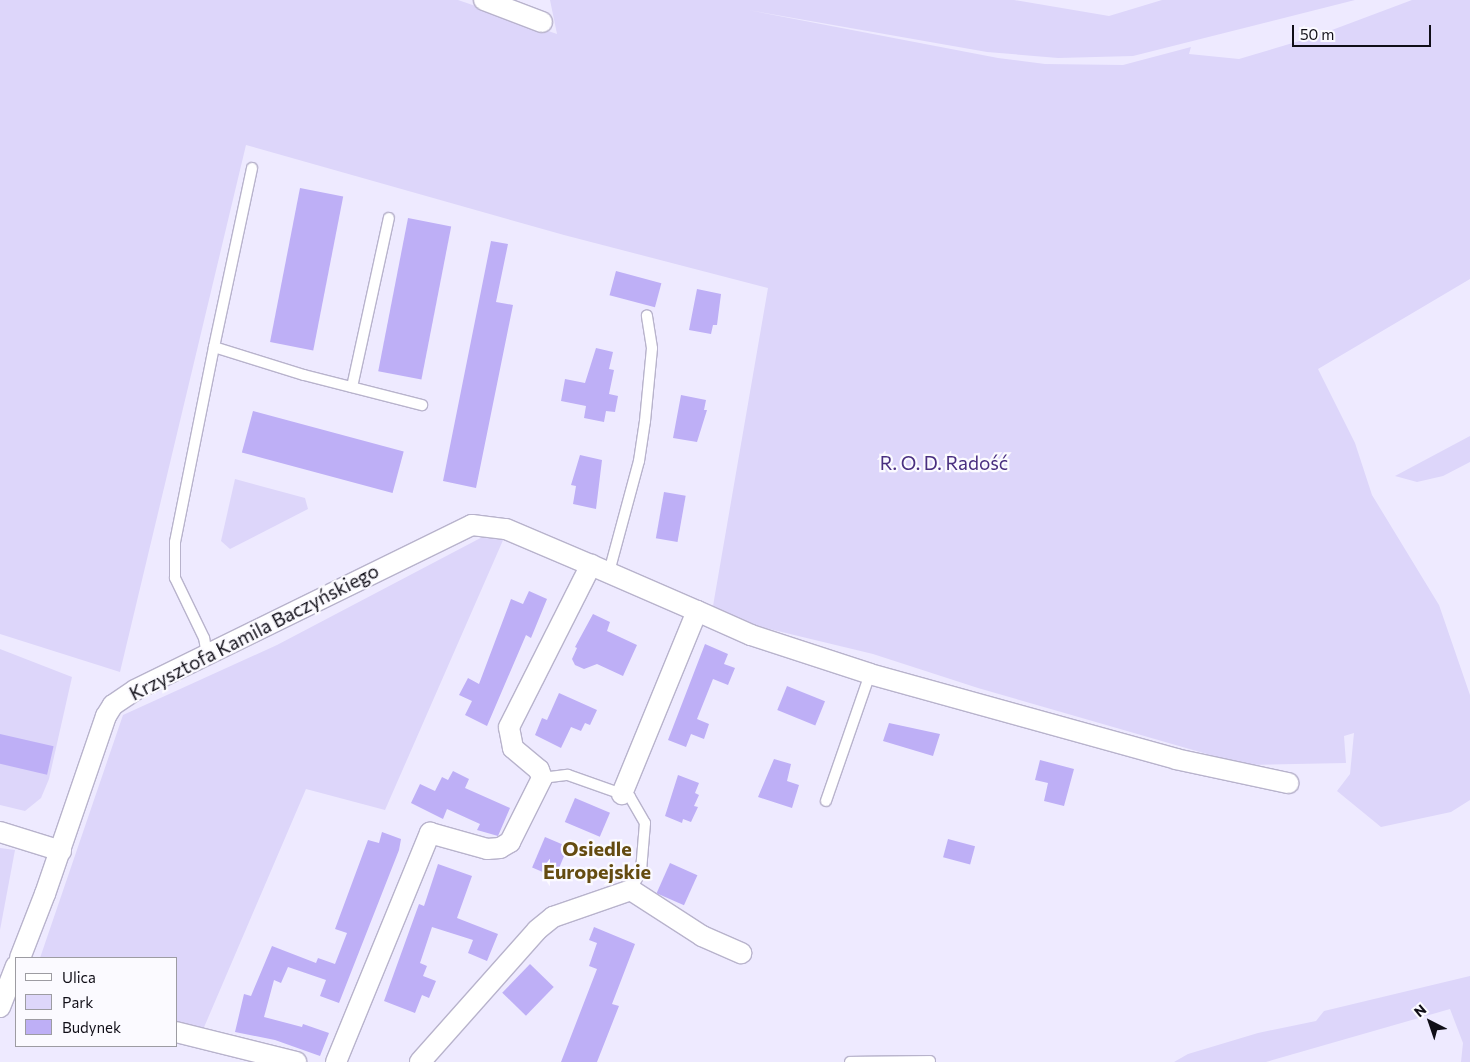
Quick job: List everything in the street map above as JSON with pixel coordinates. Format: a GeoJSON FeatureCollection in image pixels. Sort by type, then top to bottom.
{"type":"FeatureCollection","features":[{"type":"Feature","properties":{"kind":"street"},"geometry":{"type":"LineString","coordinates":[[484,0],[542,22]]}},
{"type":"Feature","properties":{"kind":"street","name":"Krzysztofa Kamila Baczyńskiego"},"geometry":{"type":"LineString","coordinates":[[20,957],[61,851],[84,775],[113,705],[135,690],[472,525],[506,529],[600,568],[751,635],[870,674],[1176,759],[1288,783]]}},
{"type":"Feature","properties":{"kind":"street"},"geometry":{"type":"LineString","coordinates":[[336,1062],[430,833],[487,849],[500,848],[510,842],[542,778],[539,770],[512,748],[509,727],[600,568]]}},
{"type":"Feature","properties":{"kind":"street"},"geometry":{"type":"LineString","coordinates":[[622,794],[697,611]]}},
{"type":"Feature","properties":{"kind":"street"},"geometry":{"type":"LineString","coordinates":[[0,832],[61,851]]}},
{"type":"Feature","properties":{"kind":"street"},"geometry":{"type":"LineString","coordinates":[[420,1062],[548,922],[631,890],[702,936],[740,953]]}},
{"type":"Feature","properties":{"kind":"street"},"geometry":{"type":"LineString","coordinates":[[6,994],[15,969]]}},
{"type":"Feature","properties":{"kind":"street"},"geometry":{"type":"LineString","coordinates":[[178,1032],[296,1062]]}},
{"type":"Feature","properties":{"kind":"lane"},"geometry":{"type":"LineString","coordinates":[[207,656],[204,638],[175,578],[175,542],[252,168]]}},
{"type":"Feature","properties":{"kind":"lane"},"geometry":{"type":"LineString","coordinates":[[352,387],[388,218]]}},
{"type":"Feature","properties":{"kind":"lane"},"geometry":{"type":"LineString","coordinates":[[600,568],[639,461],[652,348],[647,315]]}},
{"type":"Feature","properties":{"kind":"lane"},"geometry":{"type":"LineString","coordinates":[[214,347],[422,405]]}},
{"type":"Feature","properties":{"kind":"lane"},"geometry":{"type":"LineString","coordinates":[[826,801],[870,674]]}},
{"type":"Feature","properties":{"kind":"lane"},"geometry":{"type":"LineString","coordinates":[[542,778],[568,776],[630,797],[645,823],[641,871],[631,890]]}},
{"type":"Feature","properties":{"kind":"lane"},"geometry":{"type":"LineString","coordinates":[[850,1062],[930,1061]]}},
{"type":"Feature","properties":{"kind":"green space","name":"R. O. D. Radość"},"geometry":{"type":"Polygon","coordinates":[[[0,0],[458,0],[557,34],[550,0],[1014,0],[1109,16],[1162,0],[1355,0],[1133,56],[1058,58],[987,52],[748,10],[998,58],[1045,64],[1123,65],[1191,47],[1189,54],[1239,59],[1316,36],[1412,0],[1470,0],[1470,279],[1318,369],[1355,443],[1372,495],[1439,605],[1470,695],[1470,800],[1451,812],[1381,827],[1337,791],[1350,774],[1354,733],[1344,736],[1346,763],[1245,765],[978,688],[873,654],[724,618],[713,606],[768,288],[564,235],[246,145],[120,672],[0,634],[0,0]]]}},
{"type":"Feature","properties":{"kind":"green space"},"geometry":{"type":"Polygon","coordinates":[[[1470,436],[1470,462],[1443,476],[1417,482],[1395,476],[1470,436]]]}},
{"type":"Feature","properties":{"kind":"green space"},"geometry":{"type":"Polygon","coordinates":[[[235,479],[305,498],[308,509],[230,549],[221,541],[235,479]]]}},
{"type":"Feature","properties":{"kind":"green space"},"geometry":{"type":"Polygon","coordinates":[[[511,522],[385,810],[306,789],[199,1039],[178,1034],[178,957],[40,957],[123,715],[277,645],[511,522]]]}},
{"type":"Feature","properties":{"kind":"green space"},"geometry":{"type":"Polygon","coordinates":[[[0,649],[72,677],[49,779],[41,798],[25,811],[0,805],[0,649]]]}},
{"type":"Feature","properties":{"kind":"green space"},"geometry":{"type":"Polygon","coordinates":[[[0,848],[15,850],[0,930],[0,848]]]}},
{"type":"Feature","properties":{"kind":"green space"},"geometry":{"type":"Polygon","coordinates":[[[1470,976],[1470,1062],[1461,1062],[1463,1043],[1450,1009],[1266,1062],[1174,1062],[1188,1054],[1258,1033],[1316,1021],[1324,1011],[1470,976]]]}},
{"type":"Feature","properties":{"kind":"building"},"geometry":{"type":"Polygon","coordinates":[[[300,188],[343,196],[313,351],[270,342],[300,188]]]}},
{"type":"Feature","properties":{"kind":"building"},"geometry":{"type":"Polygon","coordinates":[[[408,218],[451,226],[421,380],[378,371],[408,218]]]}},
{"type":"Feature","properties":{"kind":"building"},"geometry":{"type":"Polygon","coordinates":[[[491,241],[508,244],[496,302],[513,305],[476,488],[443,481],[491,241]]]}},
{"type":"Feature","properties":{"kind":"building"},"geometry":{"type":"Polygon","coordinates":[[[616,271],[661,283],[655,307],[610,295],[616,271]]]}},
{"type":"Feature","properties":{"kind":"building"},"geometry":{"type":"Polygon","coordinates":[[[697,289],[721,294],[717,325],[713,325],[711,334],[689,330],[697,289]]]}},
{"type":"Feature","properties":{"kind":"building"},"geometry":{"type":"Polygon","coordinates":[[[596,348],[613,352],[609,369],[614,370],[609,394],[618,396],[615,412],[606,411],[604,422],[584,418],[586,406],[561,401],[565,379],[585,383],[596,348]]]}},
{"type":"Feature","properties":{"kind":"building"},"geometry":{"type":"Polygon","coordinates":[[[681,395],[706,400],[704,410],[707,410],[697,442],[673,438],[681,395]]]}},
{"type":"Feature","properties":{"kind":"building"},"geometry":{"type":"Polygon","coordinates":[[[253,411],[404,451],[393,493],[242,453],[253,411]]]}},
{"type":"Feature","properties":{"kind":"building"},"geometry":{"type":"Polygon","coordinates":[[[580,455],[602,460],[596,509],[573,504],[576,486],[571,485],[580,455]]]}},
{"type":"Feature","properties":{"kind":"building"},"geometry":{"type":"Polygon","coordinates":[[[664,492],[686,496],[678,542],[656,538],[664,492]]]}},
{"type":"Feature","properties":{"kind":"building"},"geometry":{"type":"Polygon","coordinates":[[[529,591],[547,599],[531,638],[526,635],[487,726],[465,715],[472,701],[459,695],[468,678],[479,684],[511,599],[523,604],[529,591]]]}},
{"type":"Feature","properties":{"kind":"building"},"geometry":{"type":"Polygon","coordinates":[[[593,614],[610,622],[607,631],[637,645],[623,676],[597,664],[584,669],[575,665],[572,659],[577,648],[575,647],[593,614]]]}},
{"type":"Feature","properties":{"kind":"building"},"geometry":{"type":"Polygon","coordinates":[[[705,644],[728,654],[724,664],[735,668],[728,685],[713,679],[697,719],[709,724],[704,739],[691,734],[686,747],[668,740],[705,644]]]}},
{"type":"Feature","properties":{"kind":"building"},"geometry":{"type":"Polygon","coordinates":[[[787,686],[825,701],[815,725],[777,710],[787,686]]]}},
{"type":"Feature","properties":{"kind":"building"},"geometry":{"type":"Polygon","coordinates":[[[559,693],[597,710],[590,725],[585,723],[581,731],[571,727],[561,748],[535,735],[542,718],[547,720],[559,693]]]}},
{"type":"Feature","properties":{"kind":"building"},"geometry":{"type":"Polygon","coordinates":[[[889,723],[940,734],[933,756],[883,741],[889,723]]]}},
{"type":"Feature","properties":{"kind":"building"},"geometry":{"type":"Polygon","coordinates":[[[0,734],[54,746],[47,775],[0,764],[0,734]]]}},
{"type":"Feature","properties":{"kind":"building"},"geometry":{"type":"Polygon","coordinates":[[[774,759],[791,764],[787,781],[799,785],[792,808],[758,797],[774,759]]]}},
{"type":"Feature","properties":{"kind":"building"},"geometry":{"type":"Polygon","coordinates":[[[1040,760],[1074,769],[1064,806],[1044,801],[1048,783],[1035,780],[1040,760]]]}},
{"type":"Feature","properties":{"kind":"building"},"geometry":{"type":"Polygon","coordinates":[[[453,771],[469,779],[465,788],[510,808],[498,836],[477,830],[480,824],[447,809],[443,819],[411,803],[420,784],[435,791],[442,777],[448,780],[453,771]]]}},
{"type":"Feature","properties":{"kind":"building"},"geometry":{"type":"Polygon","coordinates":[[[678,775],[699,783],[695,793],[699,795],[694,806],[698,807],[691,822],[683,819],[682,823],[665,816],[678,775]]]}},
{"type":"Feature","properties":{"kind":"building"},"geometry":{"type":"Polygon","coordinates":[[[575,798],[610,813],[600,837],[565,822],[575,798]]]}},
{"type":"Feature","properties":{"kind":"building"},"geometry":{"type":"Polygon","coordinates":[[[382,832],[401,839],[399,850],[339,1003],[320,996],[326,980],[288,967],[281,983],[274,980],[264,1017],[302,1027],[303,1024],[329,1033],[320,1056],[275,1040],[235,1032],[244,994],[251,996],[272,946],[316,963],[318,958],[335,964],[347,933],[335,929],[368,840],[379,843],[382,832]]]}},
{"type":"Feature","properties":{"kind":"building"},"geometry":{"type":"Polygon","coordinates":[[[545,837],[568,847],[555,877],[532,867],[545,837]]]}},
{"type":"Feature","properties":{"kind":"building"},"geometry":{"type":"Polygon","coordinates":[[[948,839],[975,846],[970,865],[943,857],[948,839]]]}},
{"type":"Feature","properties":{"kind":"building"},"geometry":{"type":"Polygon","coordinates":[[[670,863],[697,875],[684,905],[657,893],[670,863]]]}},
{"type":"Feature","properties":{"kind":"building"},"geometry":{"type":"Polygon","coordinates":[[[438,864],[472,876],[457,918],[498,934],[487,961],[468,953],[473,940],[432,927],[420,963],[427,966],[423,976],[436,981],[429,998],[422,995],[415,1013],[384,1001],[419,904],[424,906],[438,864]]]}},
{"type":"Feature","properties":{"kind":"building"},"geometry":{"type":"Polygon","coordinates":[[[594,927],[635,944],[612,1004],[619,1006],[597,1062],[561,1062],[597,969],[589,966],[597,943],[589,940],[594,927]]]}},
{"type":"Feature","properties":{"kind":"building"},"geometry":{"type":"Polygon","coordinates":[[[530,964],[554,987],[526,1016],[502,993],[530,964]]]}},
{"type":"Feature","properties":{"kind":"district","name":"Osiedle Europejskie"},"geometry":{"type":"Point","coordinates":[597,860]}}]}
